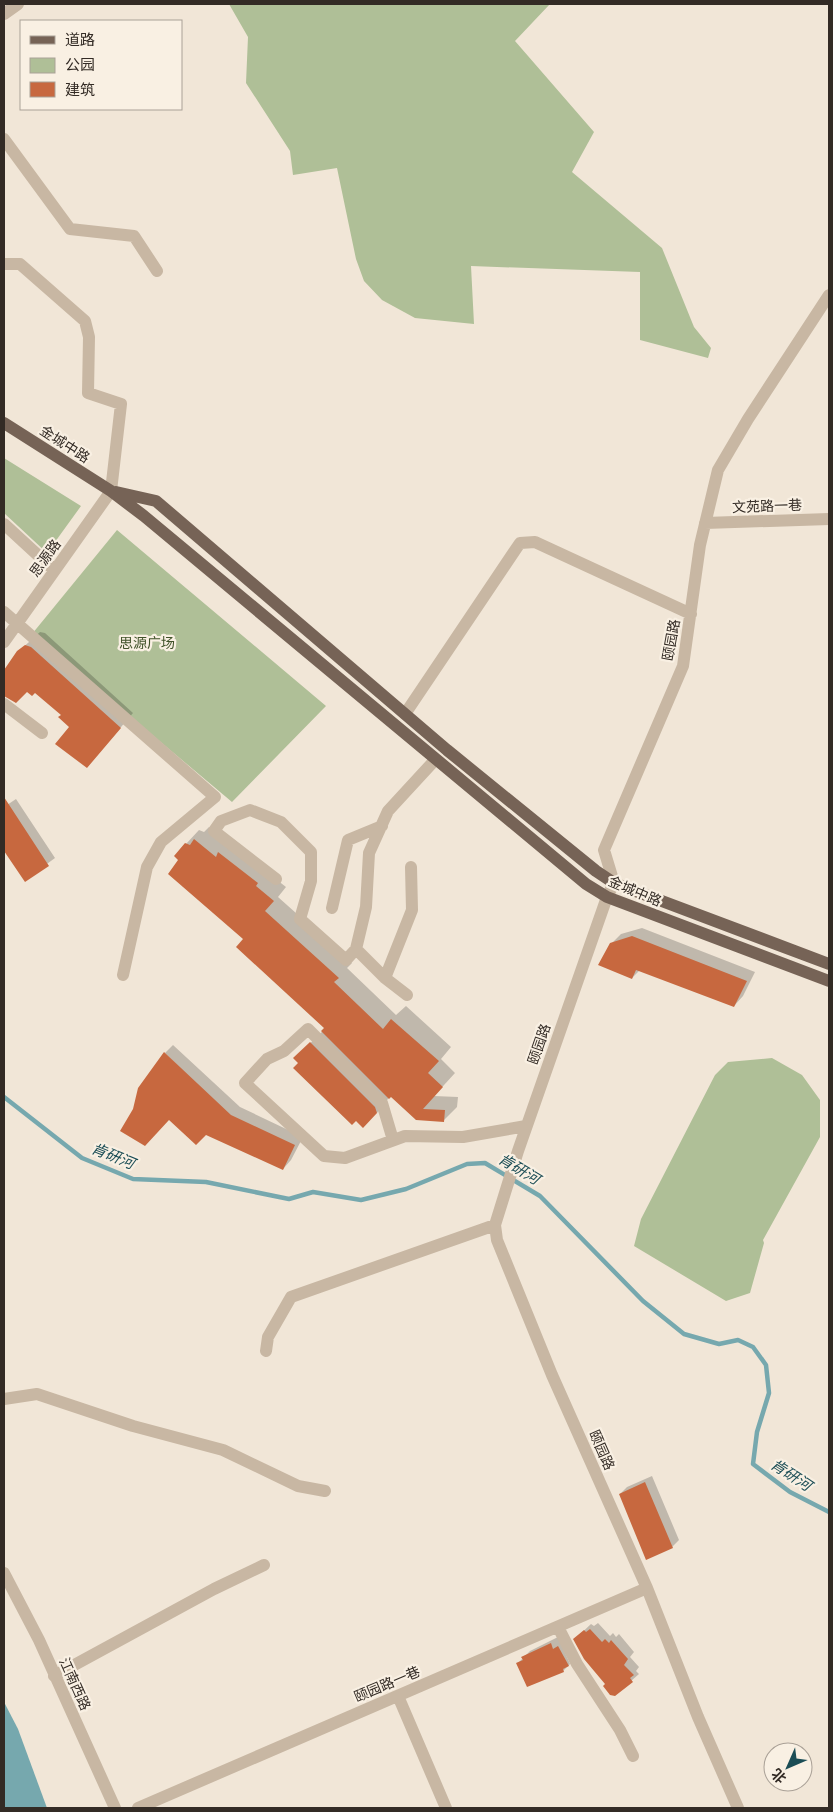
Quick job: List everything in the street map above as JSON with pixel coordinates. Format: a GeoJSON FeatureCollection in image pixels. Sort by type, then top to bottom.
{"type":"FeatureCollection","features":[{"type":"Feature","properties":{"kind":"main road","name":"金城中路"},"geometry":{"type":"LineString","coordinates":[[4,423],[111,491],[144,516],[586,884],[607,897],[829,981]]}},
{"type":"Feature","properties":{"kind":"main road","name":"金城中路"},"geometry":{"type":"LineString","coordinates":[[111,491],[156,501],[446,750],[596,871],[614,883],[829,964]]}},
{"type":"Feature","properties":{"kind":"street"},"geometry":{"type":"LineString","coordinates":[[4,14],[18,4]]}},
{"type":"Feature","properties":{"kind":"street"},"geometry":{"type":"LineString","coordinates":[[4,140],[70,229],[134,236],[156,271]]}},
{"type":"Feature","properties":{"kind":"street"},"geometry":{"type":"LineString","coordinates":[[4,264],[20,264],[86,321],[89,337],[88,393],[121,404],[111,491]]}},
{"type":"Feature","properties":{"kind":"street","name":"颐园路"},"geometry":{"type":"LineString","coordinates":[[738,1808],[698,1717],[647,1588],[552,1375],[497,1240],[495,1225],[526,1126],[607,897],[614,883],[604,850],[683,666],[700,545],[718,470],[748,419],[829,295]]}},
{"type":"Feature","properties":{"kind":"street","name":"思源路"},"geometry":{"type":"LineString","coordinates":[[4,642],[111,491]]}},
{"type":"Feature","properties":{"kind":"street","name":"文苑路一巷"},"geometry":{"type":"LineString","coordinates":[[705,524],[829,519]]}},
{"type":"Feature","properties":{"kind":"street"},"geometry":{"type":"LineString","coordinates":[[4,524],[54,570]]}},
{"type":"Feature","properties":{"kind":"street"},"geometry":{"type":"LineString","coordinates":[[405,714],[520,543],[535,542],[691,614]]}},
{"type":"Feature","properties":{"kind":"street"},"geometry":{"type":"LineString","coordinates":[[4,612],[215,797],[161,842],[147,867],[123,975]]}},
{"type":"Feature","properties":{"kind":"street"},"geometry":{"type":"LineString","coordinates":[[4,704],[42,733]]}},
{"type":"Feature","properties":{"kind":"street"},"geometry":{"type":"LineString","coordinates":[[276,879],[214,832],[221,821],[250,810],[281,822],[311,852],[311,881],[300,919],[346,960],[356,949],[366,907],[369,853],[388,811],[435,760]]}},
{"type":"Feature","properties":{"kind":"street"},"geometry":{"type":"LineString","coordinates":[[332,908],[348,840],[382,826]]}},
{"type":"Feature","properties":{"kind":"street"},"geometry":{"type":"LineString","coordinates":[[385,978],[412,910],[412,867]]}},
{"type":"Feature","properties":{"kind":"street"},"geometry":{"type":"LineString","coordinates":[[356,949],[385,978],[406,995]]}},
{"type":"Feature","properties":{"kind":"street"},"geometry":{"type":"LineString","coordinates":[[393,1140],[382,1103],[308,1029],[297,1036],[284,1051],[267,1059],[245,1083],[324,1156],[345,1158],[405,1136],[463,1137],[526,1126]]}},
{"type":"Feature","properties":{"kind":"street"},"geometry":{"type":"LineString","coordinates":[[266,1351],[268,1337],[291,1297],[495,1225]]}},
{"type":"Feature","properties":{"kind":"street"},"geometry":{"type":"LineString","coordinates":[[4,1399],[37,1394],[133,1426],[222,1450],[298,1486],[325,1491]]}},
{"type":"Feature","properties":{"kind":"street"},"geometry":{"type":"LineString","coordinates":[[54,1676],[214,1589],[264,1565]]}},
{"type":"Feature","properties":{"kind":"street","name":"江南西路"},"geometry":{"type":"LineString","coordinates":[[4,1574],[39,1640],[114,1808]]}},
{"type":"Feature","properties":{"kind":"street","name":"颐园路一巷"},"geometry":{"type":"LineString","coordinates":[[138,1808],[166,1803],[398,1696],[647,1588]]}},
{"type":"Feature","properties":{"kind":"street"},"geometry":{"type":"LineString","coordinates":[[558,1627],[577,1664],[620,1730],[633,1756]]}},
{"type":"Feature","properties":{"kind":"street"},"geometry":{"type":"LineString","coordinates":[[398,1696],[446,1808]]}},
{"type":"Feature","properties":{"kind":"green space"},"geometry":{"type":"Polygon","coordinates":[[[229,4],[550,4],[515,41],[594,132],[572,172],[662,248],[694,327],[711,348],[708,358],[640,340],[640,272],[471,266],[474,324],[415,318],[382,300],[364,281],[356,259],[337,168],[293,175],[290,151],[246,83],[248,37],[229,4]]]}},
{"type":"Feature","properties":{"kind":"green space"},"geometry":{"type":"Polygon","coordinates":[[[4,458],[81,506],[47,553],[4,513],[4,458]]]}},
{"type":"Feature","properties":{"kind":"green space","name":"思源广场"},"geometry":{"type":"Polygon","coordinates":[[[117,530],[326,706],[232,802],[32,634],[117,530]]]}},
{"type":"Feature","properties":{"kind":"green space"},"geometry":{"type":"Polygon","coordinates":[[[772,1058],[802,1075],[820,1100],[820,1137],[763,1240],[764,1243],[750,1293],[726,1301],[634,1246],[641,1219],[715,1075],[728,1062],[772,1058]]]}},
{"type":"Feature","properties":{"kind":"water"},"geometry":{"type":"Polygon","coordinates":[[[4,1702],[18,1729],[47,1808],[4,1808],[4,1702]]]}},
{"type":"Feature","properties":{"kind":"building"},"geometry":{"type":"Polygon","coordinates":[[[25,645],[31,647],[121,728],[87,768],[55,744],[69,727],[58,717],[61,715],[35,693],[32,696],[27,692],[16,703],[4,696],[4,670],[17,651],[25,645]]]}},
{"type":"Feature","properties":{"kind":"building"},"geometry":{"type":"Polygon","coordinates":[[[4,797],[49,866],[25,882],[4,851],[4,797]]]}},
{"type":"Feature","properties":{"kind":"building"},"geometry":{"type":"Polygon","coordinates":[[[194,839],[216,857],[218,852],[258,883],[256,886],[274,901],[265,911],[339,978],[334,982],[383,1029],[391,1019],[439,1061],[428,1073],[443,1087],[423,1109],[445,1110],[444,1122],[416,1120],[391,1097],[389,1099],[321,1031],[324,1028],[236,947],[243,939],[168,874],[178,860],[174,856],[185,843],[190,845],[194,839]]]}},
{"type":"Feature","properties":{"kind":"building"},"geometry":{"type":"Polygon","coordinates":[[[632,936],[747,981],[734,1007],[636,970],[632,979],[598,965],[610,943],[632,936]]]}},
{"type":"Feature","properties":{"kind":"building"},"geometry":{"type":"Polygon","coordinates":[[[310,1042],[375,1107],[377,1113],[363,1128],[356,1121],[352,1125],[293,1068],[298,1063],[293,1058],[310,1042]]]}},
{"type":"Feature","properties":{"kind":"building"},"geometry":{"type":"Polygon","coordinates":[[[164,1052],[231,1115],[295,1145],[283,1170],[206,1135],[196,1145],[169,1120],[145,1146],[120,1131],[133,1109],[138,1088],[164,1052]]]}},
{"type":"Feature","properties":{"kind":"building"},"geometry":{"type":"Polygon","coordinates":[[[645,1482],[673,1548],[646,1560],[619,1494],[645,1482]]]}},
{"type":"Feature","properties":{"kind":"building"},"geometry":{"type":"Polygon","coordinates":[[[590,1629],[602,1642],[605,1639],[609,1643],[611,1640],[628,1659],[624,1665],[634,1675],[630,1678],[633,1682],[615,1696],[610,1695],[603,1686],[605,1684],[584,1659],[573,1639],[584,1630],[586,1632],[590,1629]]]}},
{"type":"Feature","properties":{"kind":"building"},"geometry":{"type":"Polygon","coordinates":[[[551,1643],[553,1649],[558,1646],[569,1666],[563,1669],[564,1672],[527,1687],[516,1663],[523,1660],[521,1657],[551,1643]]]}},
{"type":"Feature","properties":{"kind":"waterway","name":"肯研河"},"geometry":{"type":"LineString","coordinates":[[4,1097],[82,1158],[133,1179],[206,1182],[289,1199],[313,1192],[361,1200],[406,1189],[467,1164],[485,1163],[540,1196],[643,1301],[684,1334],[719,1344],[738,1340],[753,1347],[766,1365],[769,1393],[757,1432],[753,1464],[790,1492],[829,1512]]}}]}
